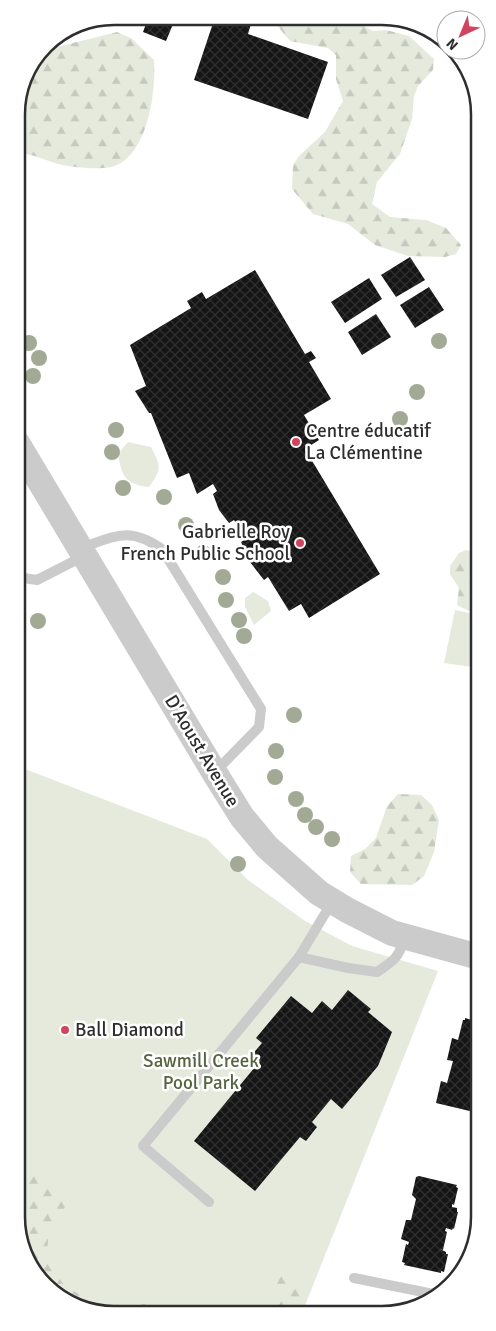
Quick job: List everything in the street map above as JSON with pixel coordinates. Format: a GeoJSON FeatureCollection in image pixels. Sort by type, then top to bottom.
{"type":"FeatureCollection","features":[{"type":"Feature","properties":{"kind":"street","name":"D'Aoust Avenue"},"geometry":{"type":"LineString","coordinates":[[25,456],[214,772],[242,817],[267,847],[318,893],[392,933],[471,954]]}},
{"type":"Feature","properties":{"kind":"lane"},"geometry":{"type":"LineString","coordinates":[[25,578],[37,580],[82,552],[114,537],[133,535],[148,539],[162,549],[261,709],[259,727],[214,772]]}},
{"type":"Feature","properties":{"kind":"lane"},"geometry":{"type":"LineString","coordinates":[[209,1202],[143,1146],[299,957],[333,901]]}},
{"type":"Feature","properties":{"kind":"lane"},"geometry":{"type":"LineString","coordinates":[[299,957],[348,968],[378,972],[394,961],[406,937]]}},
{"type":"Feature","properties":{"kind":"lane"},"geometry":{"type":"LineString","coordinates":[[354,1278],[428,1293]]}},
{"type":"Feature","properties":{"kind":"green space"},"geometry":{"type":"Polygon","coordinates":[[[277,25],[363,25],[373,31],[386,30],[409,36],[434,59],[433,70],[418,86],[414,96],[412,119],[400,154],[377,182],[372,204],[390,217],[426,220],[446,228],[461,245],[456,254],[445,257],[408,256],[375,245],[348,224],[313,214],[292,189],[293,165],[299,156],[325,132],[343,101],[336,79],[336,55],[328,48],[290,41],[277,25]]]}},
{"type":"Feature","properties":{"kind":"green space"},"geometry":{"type":"Polygon","coordinates":[[[117,32],[131,38],[154,60],[152,101],[144,130],[131,155],[116,166],[80,168],[62,165],[25,154],[25,108],[28,91],[40,65],[54,48],[117,32]]]}},
{"type":"Feature","properties":{"kind":"green space"},"geometry":{"type":"Polygon","coordinates":[[[128,442],[151,447],[154,453],[159,467],[149,487],[135,484],[123,474],[118,454],[128,442]]]}},
{"type":"Feature","properties":{"kind":"green space"},"geometry":{"type":"Polygon","coordinates":[[[466,550],[471,551],[471,612],[457,605],[459,588],[450,574],[450,566],[459,553],[466,550]]]}},
{"type":"Feature","properties":{"kind":"green space"},"geometry":{"type":"Polygon","coordinates":[[[253,592],[268,601],[271,611],[254,625],[245,607],[245,598],[253,592]]]}},
{"type":"Feature","properties":{"kind":"green space"},"geometry":{"type":"Polygon","coordinates":[[[455,610],[471,613],[471,667],[444,663],[455,610]]]}},
{"type":"Feature","properties":{"kind":"green space","name":"Sawmill Creek Pool Park"},"geometry":{"type":"Polygon","coordinates":[[[25,769],[207,839],[248,880],[305,921],[352,946],[438,971],[305,1306],[108,1306],[75,1297],[60,1288],[47,1276],[34,1256],[25,1223],[25,769]]]}},
{"type":"Feature","properties":{"kind":"green space"},"geometry":{"type":"Polygon","coordinates":[[[398,794],[421,795],[432,805],[439,820],[434,852],[424,876],[412,885],[361,884],[350,872],[351,856],[365,849],[376,838],[387,806],[398,794]]]}},
{"type":"Feature","properties":{"kind":"green space"},"geometry":{"type":"Polygon","coordinates":[[[25,1166],[63,1190],[67,1204],[49,1230],[46,1262],[66,1287],[99,1304],[75,1297],[60,1288],[47,1276],[34,1256],[25,1223],[25,1166]]]}},
{"type":"Feature","properties":{"kind":"green space"},"geometry":{"type":"Polygon","coordinates":[[[279,1271],[293,1276],[303,1287],[301,1306],[274,1306],[279,1271]]]}},
{"type":"Feature","properties":{"kind":"green space"},"geometry":{"type":"Polygon","coordinates":[[[144,1304],[151,1306],[102,1305],[144,1304]]]}},
{"type":"Feature","properties":{"kind":"building"},"geometry":{"type":"Polygon","coordinates":[[[146,25],[173,25],[166,41],[143,32],[146,25]]]}},
{"type":"Feature","properties":{"kind":"building"},"geometry":{"type":"Polygon","coordinates":[[[212,25],[251,25],[248,34],[328,62],[308,119],[194,80],[212,25]]]}},
{"type":"Feature","properties":{"kind":"building"},"geometry":{"type":"Polygon","coordinates":[[[410,257],[425,280],[396,297],[381,275],[410,257]]]}},
{"type":"Feature","properties":{"kind":"building"},"geometry":{"type":"Polygon","coordinates":[[[255,270],[305,354],[311,351],[316,358],[309,362],[331,399],[304,415],[319,440],[305,449],[380,574],[309,618],[301,604],[289,611],[268,577],[264,580],[250,562],[241,542],[246,539],[234,520],[229,523],[219,510],[213,494],[217,491],[213,484],[197,494],[189,473],[177,478],[151,413],[149,413],[135,391],[146,386],[130,345],[191,308],[187,301],[202,292],[206,299],[255,270]]]}},
{"type":"Feature","properties":{"kind":"building"},"geometry":{"type":"Polygon","coordinates":[[[369,278],[382,299],[345,323],[331,302],[369,278]]]}},
{"type":"Feature","properties":{"kind":"building"},"geometry":{"type":"Polygon","coordinates":[[[429,287],[444,310],[415,328],[400,305],[429,287]]]}},
{"type":"Feature","properties":{"kind":"building"},"geometry":{"type":"Polygon","coordinates":[[[376,314],[391,337],[362,355],[348,332],[376,314]]]}},
{"type":"Feature","properties":{"kind":"building"},"geometry":{"type":"Polygon","coordinates":[[[348,990],[371,1009],[368,1012],[392,1032],[378,1066],[342,1109],[331,1099],[312,1122],[317,1127],[306,1141],[300,1137],[255,1191],[194,1141],[260,1061],[252,1055],[262,1043],[256,1038],[291,996],[312,1013],[322,1001],[332,1010],[348,990]]]}},
{"type":"Feature","properties":{"kind":"building"},"geometry":{"type":"Polygon","coordinates":[[[465,1018],[471,1020],[471,1111],[436,1103],[441,1081],[447,1083],[453,1061],[447,1060],[452,1038],[458,1040],[463,1020],[465,1018]]]}},
{"type":"Feature","properties":{"kind":"building"},"geometry":{"type":"Polygon","coordinates":[[[419,1176],[457,1185],[456,1187],[458,1188],[454,1205],[452,1204],[452,1207],[457,1208],[458,1212],[454,1229],[446,1228],[445,1231],[447,1232],[443,1250],[440,1249],[448,1254],[444,1272],[441,1271],[441,1273],[404,1265],[405,1263],[402,1262],[406,1244],[408,1245],[409,1242],[401,1239],[406,1220],[411,1220],[416,1199],[412,1195],[416,1177],[419,1176]]]}},
{"type":"Feature","properties":{"kind":"place","name":"Centre éducatif La Clémentine"},"geometry":{"type":"Point","coordinates":[296,442]}},
{"type":"Feature","properties":{"kind":"place","name":"Gabrielle Roy French Public School"},"geometry":{"type":"Point","coordinates":[300,543]}},
{"type":"Feature","properties":{"kind":"place","name":"Ball Diamond"},"geometry":{"type":"Point","coordinates":[65,1030]}}]}
